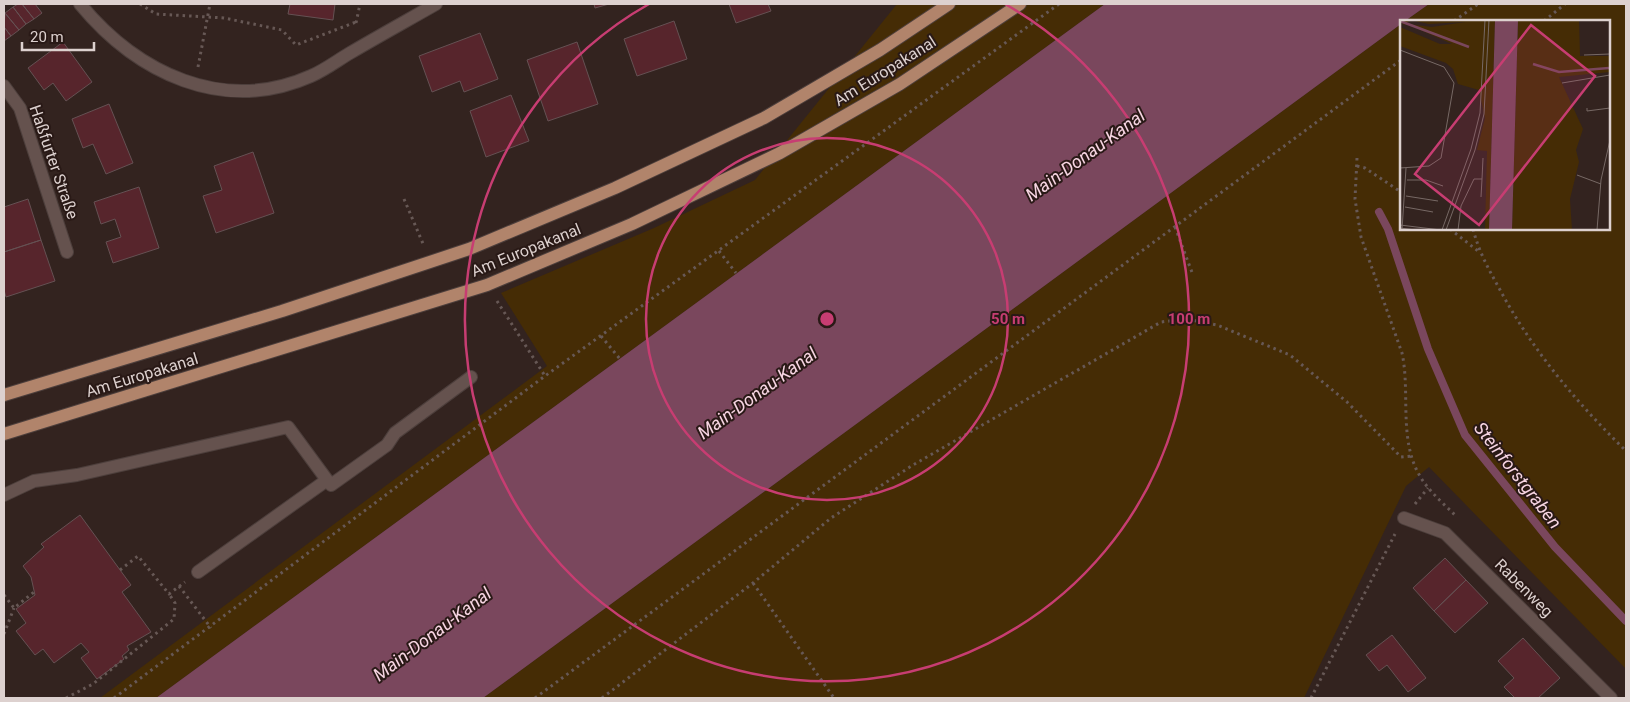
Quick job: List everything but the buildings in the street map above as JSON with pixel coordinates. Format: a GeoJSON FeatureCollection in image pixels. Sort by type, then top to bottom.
{"type":"FeatureCollection","features":[{"type":"Feature","properties":{"kind":"main road","name":"Am Europakanal"},"geometry":{"type":"LineString","coordinates":[[4,395],[282,311],[469,250],[615,188],[764,118],[880,50],[949,4]]}},
{"type":"Feature","properties":{"kind":"main road","name":"Am Europakanal"},"geometry":{"type":"LineString","coordinates":[[4,434],[487,284],[632,224],[780,153],[900,84],[1020,4]]}},
{"type":"Feature","properties":{"kind":"street"},"geometry":{"type":"LineString","coordinates":[[80,4],[99,27],[127,52],[160,72],[195,85],[247,92],[282,86],[312,76],[436,4]]}},
{"type":"Feature","properties":{"kind":"street","name":"Haßfurter Straße"},"geometry":{"type":"LineString","coordinates":[[4,86],[20,108],[67,252]]}},
{"type":"Feature","properties":{"kind":"street"},"geometry":{"type":"LineString","coordinates":[[4,495],[34,481],[77,475],[288,427],[331,484],[387,445],[394,433],[471,377]]}},
{"type":"Feature","properties":{"kind":"street"},"geometry":{"type":"LineString","coordinates":[[198,572],[327,480]]}},
{"type":"Feature","properties":{"kind":"street","name":"Rabenweg"},"geometry":{"type":"LineString","coordinates":[[1404,518],[1445,533],[1611,698]]}},
{"type":"Feature","properties":{"kind":"path"},"geometry":{"type":"LineString","coordinates":[[140,4],[156,14],[224,18],[282,30],[296,45],[356,22]]}},
{"type":"Feature","properties":{"kind":"path"},"geometry":{"type":"LineString","coordinates":[[195,85],[210,4]]}},
{"type":"Feature","properties":{"kind":"path"},"geometry":{"type":"LineString","coordinates":[[114,698],[211,628],[545,376],[1059,4]]}},
{"type":"Feature","properties":{"kind":"path"},"geometry":{"type":"LineString","coordinates":[[1455,20],[1478,4]]}},
{"type":"Feature","properties":{"kind":"path"},"geometry":{"type":"LineString","coordinates":[[1545,20],[1565,4]]}},
{"type":"Feature","properties":{"kind":"path"},"geometry":{"type":"LineString","coordinates":[[535,698],[1400,61]]}},
{"type":"Feature","properties":{"kind":"path"},"geometry":{"type":"LineString","coordinates":[[1357,158],[1356,199],[1361,238],[1402,353],[1405,368],[1406,425],[1412,456],[1428,488],[1462,523]]}},
{"type":"Feature","properties":{"kind":"path"},"geometry":{"type":"LineString","coordinates":[[1357,166],[1365,168],[1400,191]]}},
{"type":"Feature","properties":{"kind":"path"},"geometry":{"type":"LineString","coordinates":[[404,199],[424,246]]}},
{"type":"Feature","properties":{"kind":"path"},"geometry":{"type":"LineString","coordinates":[[1175,227],[1193,275]]}},
{"type":"Feature","properties":{"kind":"path"},"geometry":{"type":"LineString","coordinates":[[1451,230],[1479,252]]}},
{"type":"Feature","properties":{"kind":"path"},"geometry":{"type":"LineString","coordinates":[[1473,230],[1479,252],[1525,333],[1560,382],[1626,451]]}},
{"type":"Feature","properties":{"kind":"path"},"geometry":{"type":"LineString","coordinates":[[719,251],[736,273]]}},
{"type":"Feature","properties":{"kind":"path"},"geometry":{"type":"LineString","coordinates":[[487,284],[545,376]]}},
{"type":"Feature","properties":{"kind":"path"},"geometry":{"type":"LineString","coordinates":[[602,698],[753,583],[831,518],[913,465],[1161,322],[1186,320],[1217,325],[1290,355],[1347,402],[1401,457],[1412,456]]}},
{"type":"Feature","properties":{"kind":"path"},"geometry":{"type":"LineString","coordinates":[[601,336],[620,359]]}},
{"type":"Feature","properties":{"kind":"path"},"geometry":{"type":"LineString","coordinates":[[1311,698],[1404,518],[1428,488]]}},
{"type":"Feature","properties":{"kind":"path"},"geometry":{"type":"LineString","coordinates":[[66,698],[93,684],[174,618],[174,603],[169,594],[138,556],[120,570]]}},
{"type":"Feature","properties":{"kind":"path"},"geometry":{"type":"LineString","coordinates":[[169,594],[198,572]]}},
{"type":"Feature","properties":{"kind":"path"},"geometry":{"type":"LineString","coordinates":[[753,583],[834,698]]}},
{"type":"Feature","properties":{"kind":"path"},"geometry":{"type":"LineString","coordinates":[[179,586],[211,628]]}},
{"type":"Feature","properties":{"kind":"path"},"geometry":{"type":"LineString","coordinates":[[4,634],[14,608],[34,592]]}},
{"type":"Feature","properties":{"kind":"path"},"geometry":{"type":"LineString","coordinates":[[4,594],[14,608]]}},
{"type":"Feature","properties":{"kind":"shaded area"},"geometry":{"type":"Polygon","coordinates":[[[897,4],[1105,4],[156,698],[100,698],[547,366],[501,293],[654,228],[755,180],[897,4]]]}},
{"type":"Feature","properties":{"kind":"shaded area"},"geometry":{"type":"Polygon","coordinates":[[[1429,4],[1626,4],[1626,669],[1429,467],[1406,486],[1304,698],[483,698],[1400,25],[1400,230],[1610,230],[1610,20],[1406,20],[1429,4]]]}},
{"type":"Feature","properties":{"kind":"water","name":"Main-Donau-Kanal"},"geometry":{"type":"Polygon","coordinates":[[[1105,4],[1429,4],[1406,20],[1400,20],[1400,25],[483,698],[156,698],[1105,4]]]}},
{"type":"Feature","properties":{"kind":"waterway","name":"Steinforstgraben"},"geometry":{"type":"LineString","coordinates":[[1379,212],[1388,229],[1428,349],[1465,435],[1555,547],[1626,621]]}}]}
